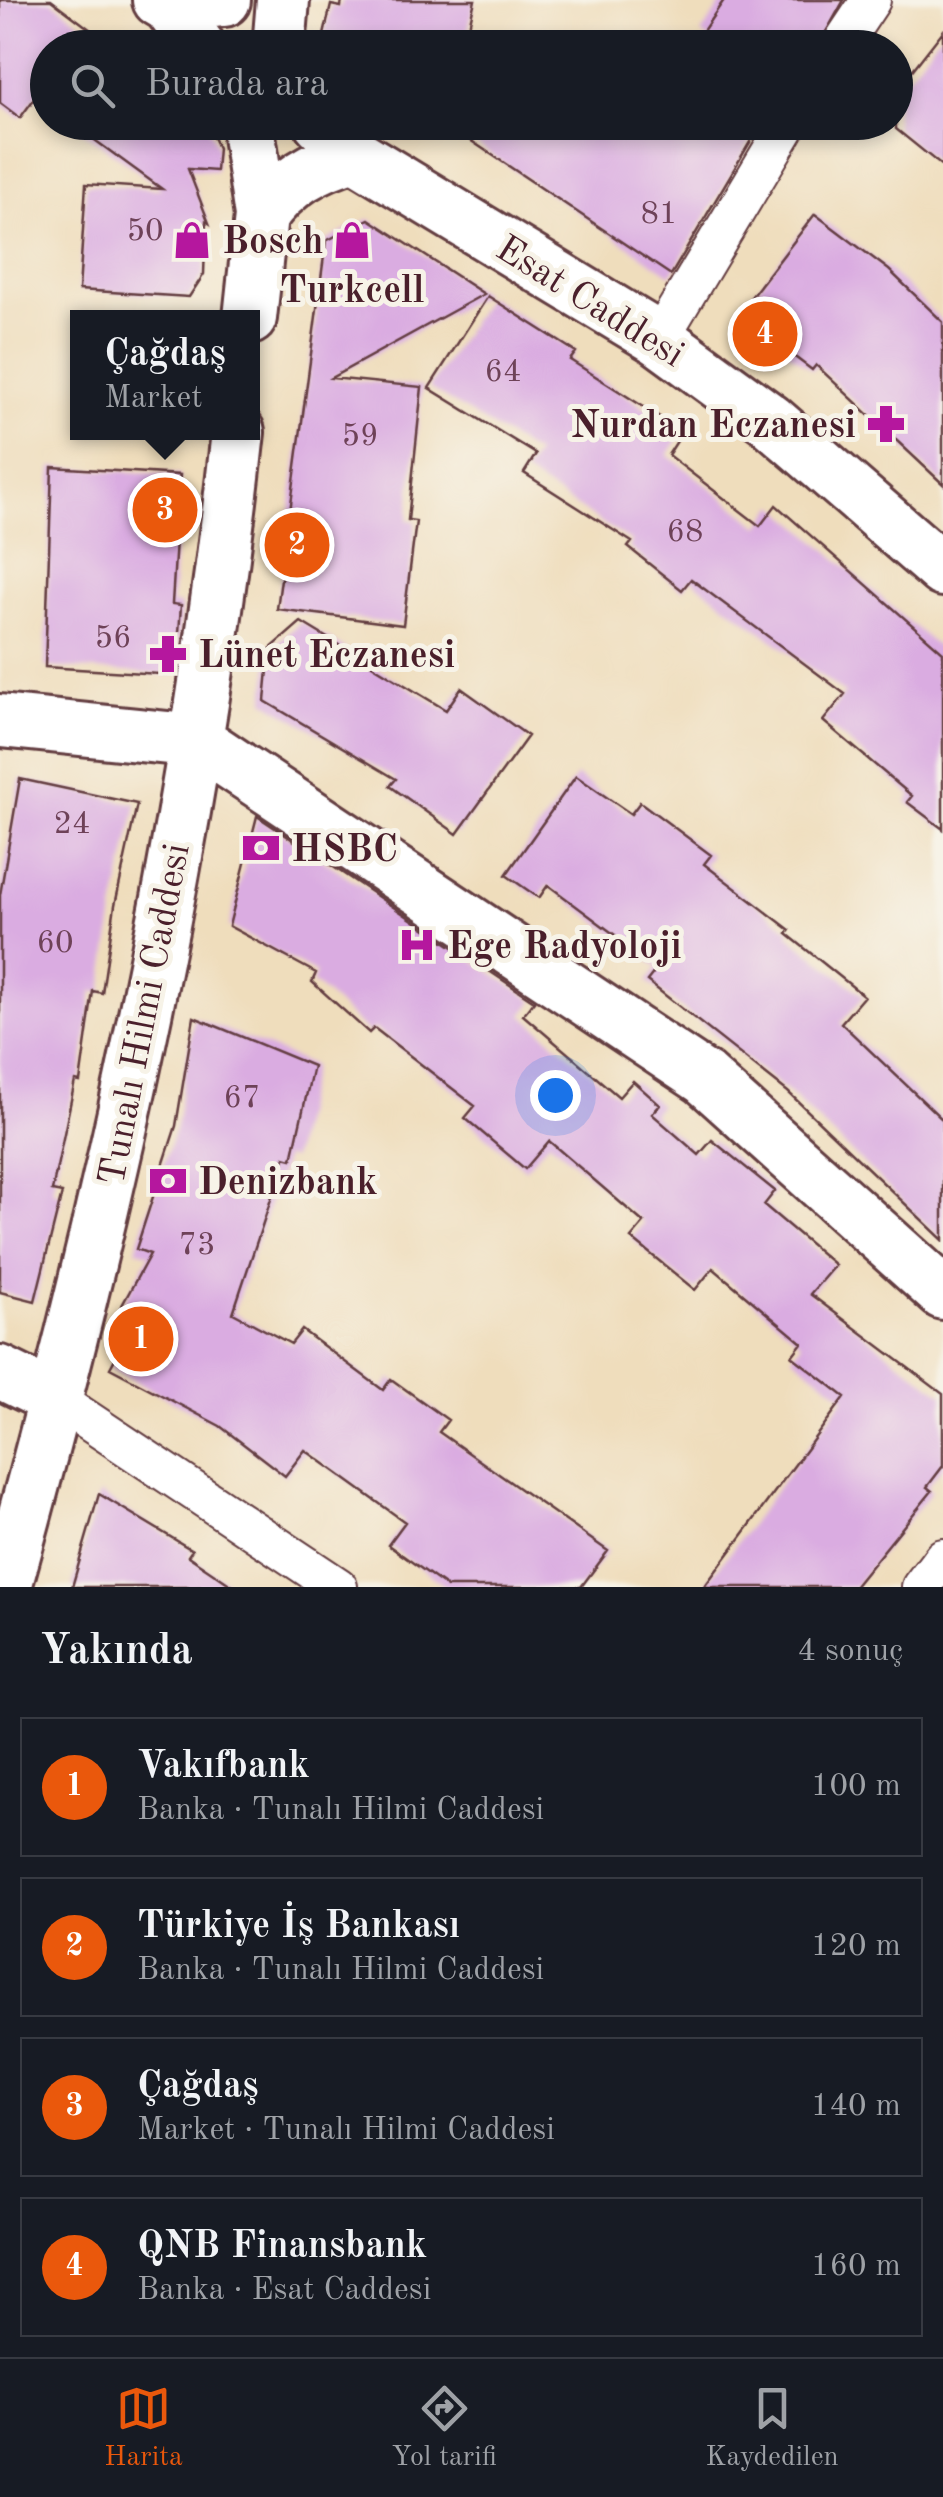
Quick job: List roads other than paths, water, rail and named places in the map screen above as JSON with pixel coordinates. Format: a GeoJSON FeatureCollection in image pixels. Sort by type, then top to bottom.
{"type":"FeatureCollection","features":[{"type":"Feature","properties":{"kind":"main road"},"geometry":{"type":"LineString","coordinates":[[164,3],[224,0]]}},
{"type":"Feature","properties":{"kind":"main road"},"geometry":{"type":"LineString","coordinates":[[281,30],[283,0]]}},
{"type":"Feature","properties":{"kind":"main road"},"geometry":{"type":"LineString","coordinates":[[164,3],[186,30]]}},
{"type":"Feature","properties":{"kind":"main road"},"geometry":{"type":"LineString","coordinates":[[250,140],[261,216],[251,310]]}},
{"type":"Feature","properties":{"kind":"main road"},"geometry":{"type":"LineString","coordinates":[[261,216],[276,195],[302,175],[335,140]]}},
{"type":"Feature","properties":{"kind":"main road","name":"Esat Caddesi"},"geometry":{"type":"LineString","coordinates":[[340,140],[659,339],[782,430],[943,570]]}},
{"type":"Feature","properties":{"kind":"main road","name":"Tunalı Hilmi Caddesi"},"geometry":{"type":"LineString","coordinates":[[5,1587],[100,1224],[198,741],[237,440]]}},
{"type":"Feature","properties":{"kind":"main road"},"geometry":{"type":"LineString","coordinates":[[0,721],[198,741],[704,1078],[943,1292]]}},
{"type":"Feature","properties":{"kind":"main road"},"geometry":{"type":"LineString","coordinates":[[0,1372],[57,1400]]}},
{"type":"Feature","properties":{"kind":"street"},"geometry":{"type":"LineString","coordinates":[[851,30],[870,0]]}},
{"type":"Feature","properties":{"kind":"street"},"geometry":{"type":"LineString","coordinates":[[659,339],[777,140]]}},
{"type":"Feature","properties":{"kind":"street"},"geometry":{"type":"LineString","coordinates":[[57,1400],[338,1587]]}},
{"type":"Feature","properties":{"kind":"street"},"geometry":{"type":"LineString","coordinates":[[921,1587],[943,1558]]}},
{"type":"Feature","properties":{"kind":"place","name":"Bosch"},"geometry":{"type":"Point","coordinates":[192,240]}},
{"type":"Feature","properties":{"kind":"place","name":"Turkcell"},"geometry":{"type":"Point","coordinates":[352,240]}},
{"type":"Feature","properties":{"kind":"place","name":"QNB Finansbank"},"geometry":{"type":"Point","coordinates":[765,334]}},
{"type":"Feature","properties":{"kind":"place","name":"Nurdan Eczanesi"},"geometry":{"type":"Point","coordinates":[886,424]}},
{"type":"Feature","properties":{"kind":"place","name":"Çağdaş"},"geometry":{"type":"Point","coordinates":[165,510]}},
{"type":"Feature","properties":{"kind":"place","name":"Türkiye İş Bankası"},"geometry":{"type":"Point","coordinates":[297,545]}},
{"type":"Feature","properties":{"kind":"place","name":"Lünet Eczanesi"},"geometry":{"type":"Point","coordinates":[168,654]}},
{"type":"Feature","properties":{"kind":"place","name":"HSBC"},"geometry":{"type":"Point","coordinates":[261,848]}},
{"type":"Feature","properties":{"kind":"place","name":"Ege Radyoloji"},"geometry":{"type":"Point","coordinates":[417,945]}},
{"type":"Feature","properties":{"kind":"place","name":"Denizbank"},"geometry":{"type":"Point","coordinates":[168,1181]}},
{"type":"Feature","properties":{"kind":"place","name":"Vakıfbank"},"geometry":{"type":"Point","coordinates":[141,1339]}}]}
